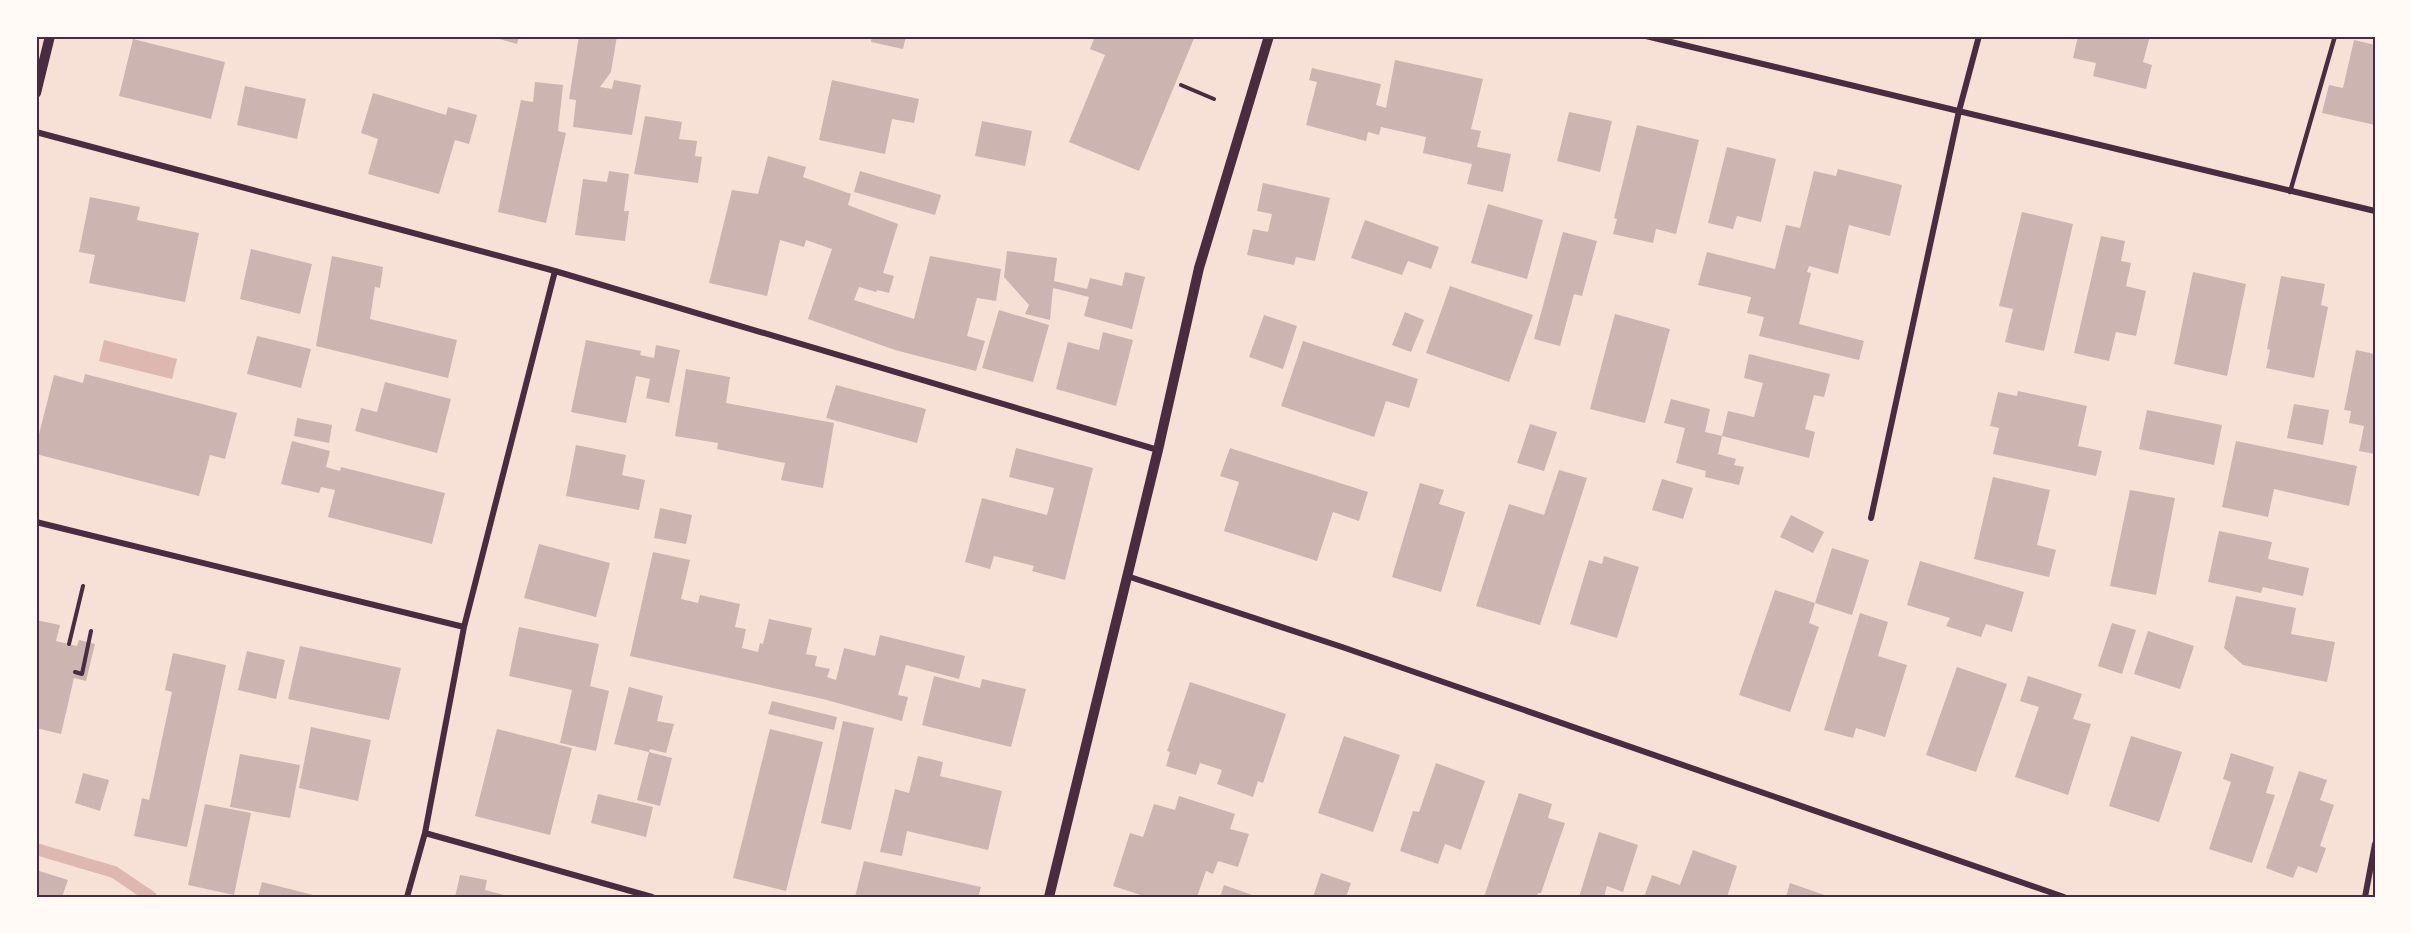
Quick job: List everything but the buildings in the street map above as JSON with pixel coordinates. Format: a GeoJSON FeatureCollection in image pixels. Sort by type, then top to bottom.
{"type":"FeatureCollection","features":[{"type":"Feature","properties":{"kind":"street"},"geometry":{"type":"LineString","coordinates":[[36,93],[50,36]]}},
{"type":"Feature","properties":{"kind":"street"},"geometry":{"type":"LineString","coordinates":[[1049,897],[1158,450],[1199,268],[1269,36]]}},
{"type":"Feature","properties":{"kind":"street"},"geometry":{"type":"LineString","coordinates":[[1646,36],[2375,211]]}},
{"type":"Feature","properties":{"kind":"street"},"geometry":{"type":"LineString","coordinates":[[1871,518],[1959,111],[1978,36]]}},
{"type":"Feature","properties":{"kind":"street"},"geometry":{"type":"LineString","coordinates":[[36,132],[555,271],[1158,450]]}},
{"type":"Feature","properties":{"kind":"street"},"geometry":{"type":"LineString","coordinates":[[406,897],[425,833],[464,627],[555,271]]}},
{"type":"Feature","properties":{"kind":"street"},"geometry":{"type":"LineString","coordinates":[[36,522],[464,627]]}},
{"type":"Feature","properties":{"kind":"street"},"geometry":{"type":"LineString","coordinates":[[1127,576],[1345,648],[2064,897]]}},
{"type":"Feature","properties":{"kind":"street"},"geometry":{"type":"LineString","coordinates":[[425,833],[652,897]]}},
{"type":"Feature","properties":{"kind":"street"},"geometry":{"type":"LineString","coordinates":[[2365,897],[2375,844]]}},
{"type":"Feature","properties":{"kind":"lane"},"geometry":{"type":"LineString","coordinates":[[2290,192],[2335,36]]}},
{"type":"Feature","properties":{"kind":"path"},"geometry":{"type":"LineString","coordinates":[[1181,85],[1214,99]]}},
{"type":"Feature","properties":{"kind":"path"},"geometry":{"type":"LineString","coordinates":[[69,644],[84,586]]}},
{"type":"Feature","properties":{"kind":"path"},"geometry":{"type":"LineString","coordinates":[[75,672],[82,674],[91,631]]}},
{"type":"Feature","properties":{"kind":"shaded area"},"geometry":{"type":"Polygon","coordinates":[[[104,340],[177,359],[172,379],[99,361],[104,340]]]}},
{"type":"Feature","properties":{"kind":"waterway"},"geometry":{"type":"LineString","coordinates":[[36,849],[114,872],[151,897]]}}]}
